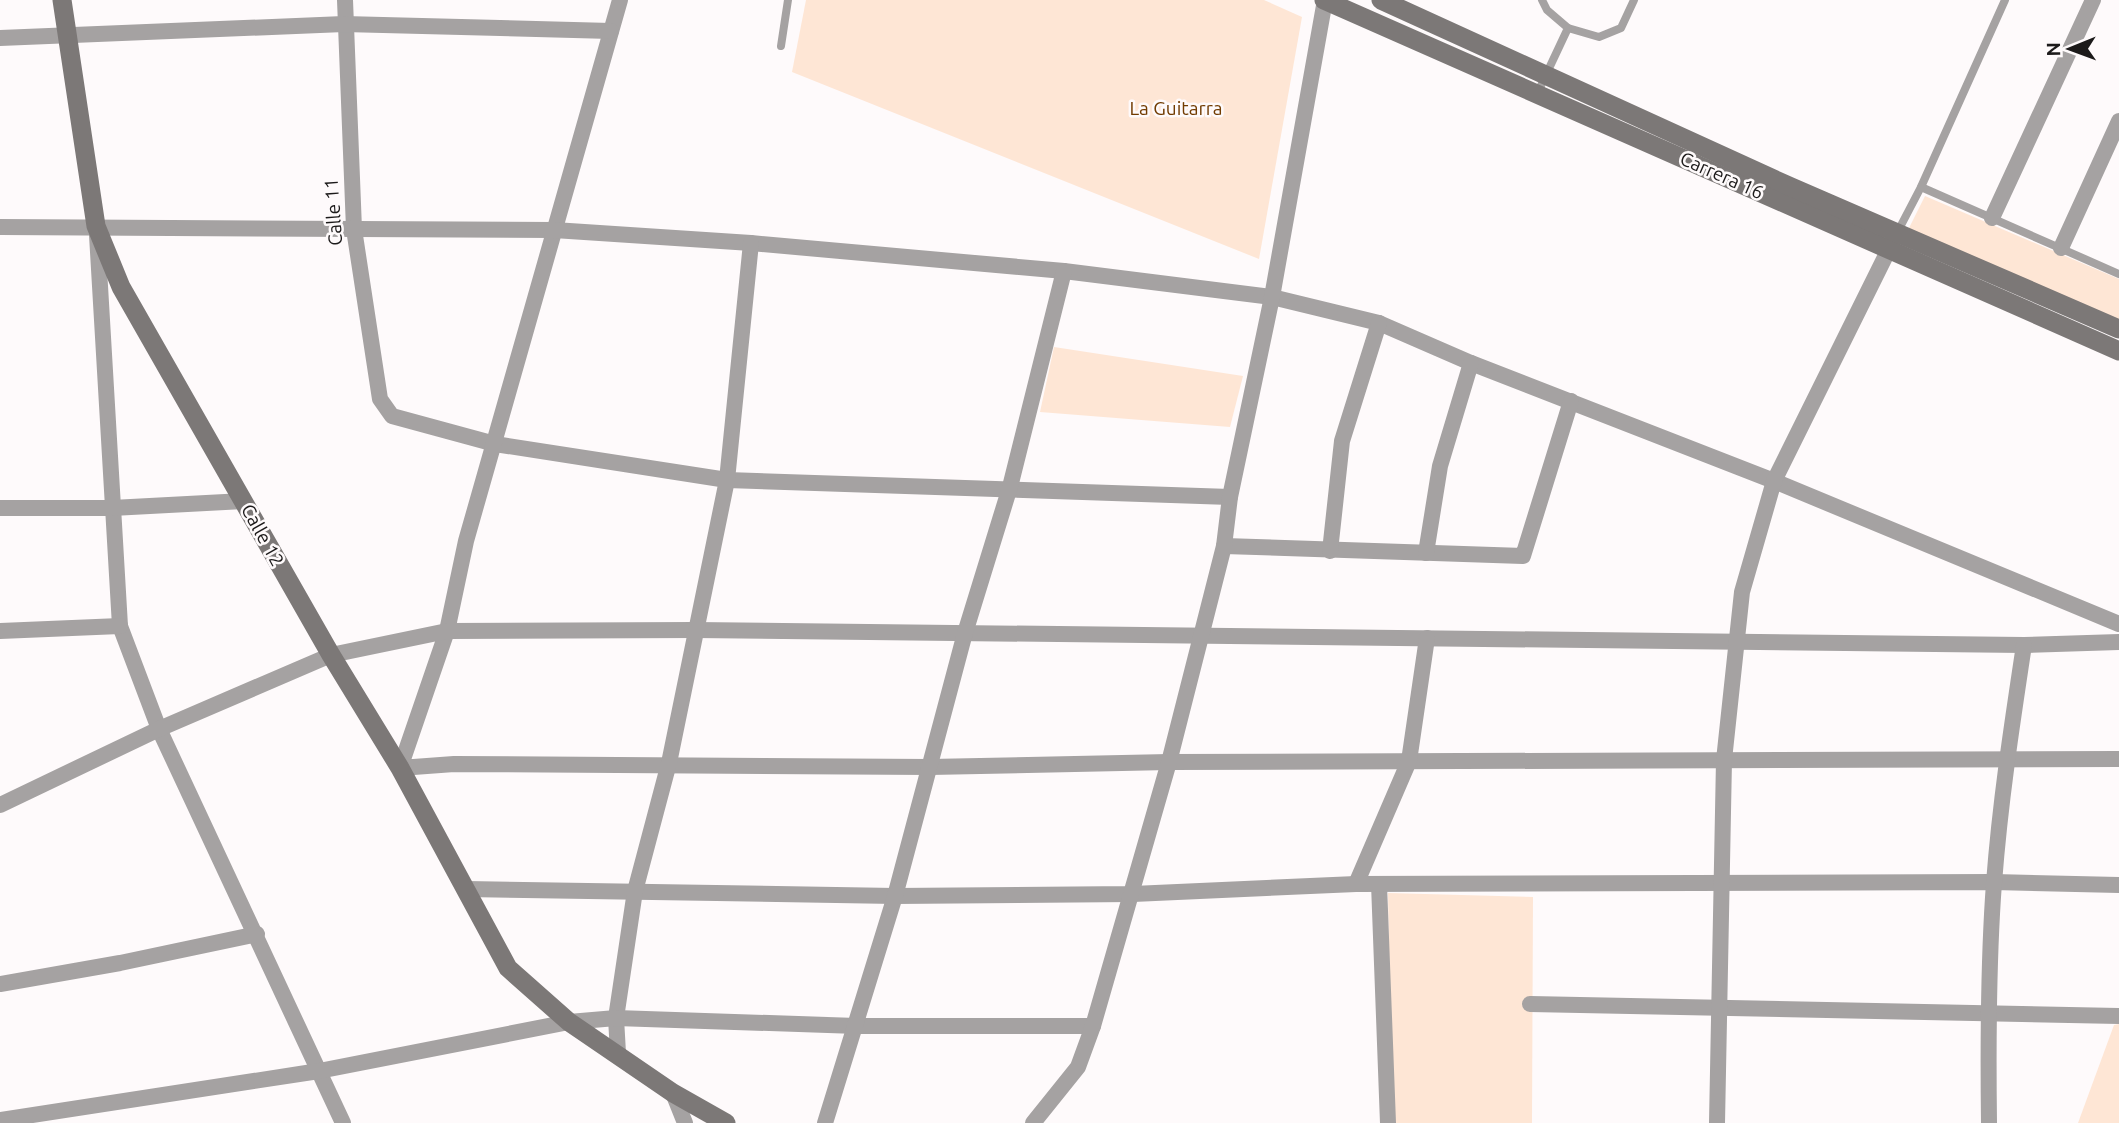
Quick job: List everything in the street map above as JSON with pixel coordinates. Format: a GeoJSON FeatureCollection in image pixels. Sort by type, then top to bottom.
{"type":"FeatureCollection","features":[{"type":"Feature","properties":{"kind":"main road","name":"Calle 12"},"geometry":{"type":"LineString","coordinates":[[62,0],[96,226],[121,287],[331,655],[400,768],[508,968],[569,1021],[673,1093],[726,1123]]}},
{"type":"Feature","properties":{"kind":"main road","name":"Carrera 16"},"geometry":{"type":"LineString","coordinates":[[1325,0],[1537,94],[1893,241],[2119,329]]}},
{"type":"Feature","properties":{"kind":"main road","name":"Carrera 16"},"geometry":{"type":"LineString","coordinates":[[1381,0],[1546,75],[2119,351]]}},
{"type":"Feature","properties":{"kind":"street","name":"Calle 11"},"geometry":{"type":"LineString","coordinates":[[345,0],[354,229],[380,399],[392,416],[495,444]]}},
{"type":"Feature","properties":{"kind":"street"},"geometry":{"type":"LineString","coordinates":[[620,0],[466,541],[447,632],[400,768],[454,764],[669,763],[930,767],[1169,762],[2119,759]]}},
{"type":"Feature","properties":{"kind":"street"},"geometry":{"type":"LineString","coordinates":[[1033,1123],[1078,1068],[1133,894],[1169,762],[1224,546],[1230,497],[1272,297],[1325,0]]}},
{"type":"Feature","properties":{"kind":"street"},"geometry":{"type":"LineString","coordinates":[[1992,218],[2093,0]]}},
{"type":"Feature","properties":{"kind":"street"},"geometry":{"type":"LineString","coordinates":[[0,38],[344,24],[611,31]]}},
{"type":"Feature","properties":{"kind":"street"},"geometry":{"type":"LineString","coordinates":[[2061,248],[2119,121]]}},
{"type":"Feature","properties":{"kind":"street"},"geometry":{"type":"LineString","coordinates":[[96,226],[120,626],[159,729],[343,1123]]}},
{"type":"Feature","properties":{"kind":"street"},"geometry":{"type":"LineString","coordinates":[[0,227],[554,230],[751,243],[1064,271],[1272,297],[1379,324],[1471,363],[1774,481],[2119,624]]}},
{"type":"Feature","properties":{"kind":"street"},"geometry":{"type":"LineString","coordinates":[[1717,1123],[1724,760],[1734,642],[1742,592],[1774,481],[1893,241]]}},
{"type":"Feature","properties":{"kind":"street"},"geometry":{"type":"LineString","coordinates":[[618,1053],[616,1018],[635,891],[669,763],[727,480],[751,243]]}},
{"type":"Feature","properties":{"kind":"street"},"geometry":{"type":"LineString","coordinates":[[825,1123],[895,896],[965,633],[1010,487],[1064,271]]}},
{"type":"Feature","properties":{"kind":"street"},"geometry":{"type":"LineString","coordinates":[[1330,551],[1342,441],[1379,324]]}},
{"type":"Feature","properties":{"kind":"street"},"geometry":{"type":"LineString","coordinates":[[1426,553],[1440,466],[1471,363]]}},
{"type":"Feature","properties":{"kind":"street"},"geometry":{"type":"LineString","coordinates":[[1224,546],[1523,556],[1571,401]]}},
{"type":"Feature","properties":{"kind":"street"},"geometry":{"type":"LineString","coordinates":[[495,444],[727,480],[1010,487],[1230,497]]}},
{"type":"Feature","properties":{"kind":"street"},"geometry":{"type":"LineString","coordinates":[[0,508],[112,508],[244,501]]}},
{"type":"Feature","properties":{"kind":"street"},"geometry":{"type":"LineString","coordinates":[[0,631],[120,626]]}},
{"type":"Feature","properties":{"kind":"street"},"geometry":{"type":"LineString","coordinates":[[0,805],[159,729],[331,655],[447,632],[695,630],[2024,645],[2119,642]]}},
{"type":"Feature","properties":{"kind":"street"},"geometry":{"type":"LineString","coordinates":[[1356,884],[1409,761],[1427,638]]}},
{"type":"Feature","properties":{"kind":"street"},"geometry":{"type":"LineString","coordinates":[[1989,1123],[1988,1014],[1994,882],[2007,760],[2024,645]]}},
{"type":"Feature","properties":{"kind":"street"},"geometry":{"type":"LineString","coordinates":[[466,888],[895,896],[1133,894],[1356,884],[1994,882],[2119,885]]}},
{"type":"Feature","properties":{"kind":"street"},"geometry":{"type":"LineString","coordinates":[[1379,884],[1388,1123]]}},
{"type":"Feature","properties":{"kind":"street"},"geometry":{"type":"LineString","coordinates":[[0,984],[120,963],[257,934]]}},
{"type":"Feature","properties":{"kind":"street"},"geometry":{"type":"LineString","coordinates":[[1530,1004],[2119,1016]]}},
{"type":"Feature","properties":{"kind":"street"},"geometry":{"type":"LineString","coordinates":[[0,1120],[319,1071],[569,1021],[616,1018],[857,1026],[1093,1026]]}},
{"type":"Feature","properties":{"kind":"street"},"geometry":{"type":"LineString","coordinates":[[673,1093],[685,1123]]}},
{"type":"Feature","properties":{"kind":"lane"},"geometry":{"type":"LineString","coordinates":[[781,46],[788,0]]}},
{"type":"Feature","properties":{"kind":"lane"},"geometry":{"type":"LineString","coordinates":[[1542,0],[1547,10],[1568,28],[1599,37],[1621,28],[1633,0]]}},
{"type":"Feature","properties":{"kind":"lane"},"geometry":{"type":"LineString","coordinates":[[1893,241],[1922,187],[2005,0]]}},
{"type":"Feature","properties":{"kind":"lane"},"geometry":{"type":"LineString","coordinates":[[1537,94],[1568,28]]}},
{"type":"Feature","properties":{"kind":"lane"},"geometry":{"type":"LineString","coordinates":[[1922,187],[2119,274]]}},
{"type":"Feature","properties":{"kind":"green space","name":"La Guitarra"},"geometry":{"type":"Polygon","coordinates":[[[806,0],[1264,0],[1302,17],[1259,259],[792,72],[806,0]]]}},
{"type":"Feature","properties":{"kind":"green space"},"geometry":{"type":"Polygon","coordinates":[[[1925,196],[2119,279],[2119,322],[1908,230],[1925,196]]]}},
{"type":"Feature","properties":{"kind":"green space"},"geometry":{"type":"Polygon","coordinates":[[[1054,347],[1243,376],[1230,427],[1040,412],[1054,347]]]}},
{"type":"Feature","properties":{"kind":"green space"},"geometry":{"type":"Polygon","coordinates":[[[1388,893],[1533,897],[1532,1123],[1392,1123],[1388,893]]]}},
{"type":"Feature","properties":{"kind":"green space"},"geometry":{"type":"Polygon","coordinates":[[[2119,1024],[2119,1123],[2078,1123],[2114,1025],[2119,1024]]]}}]}
